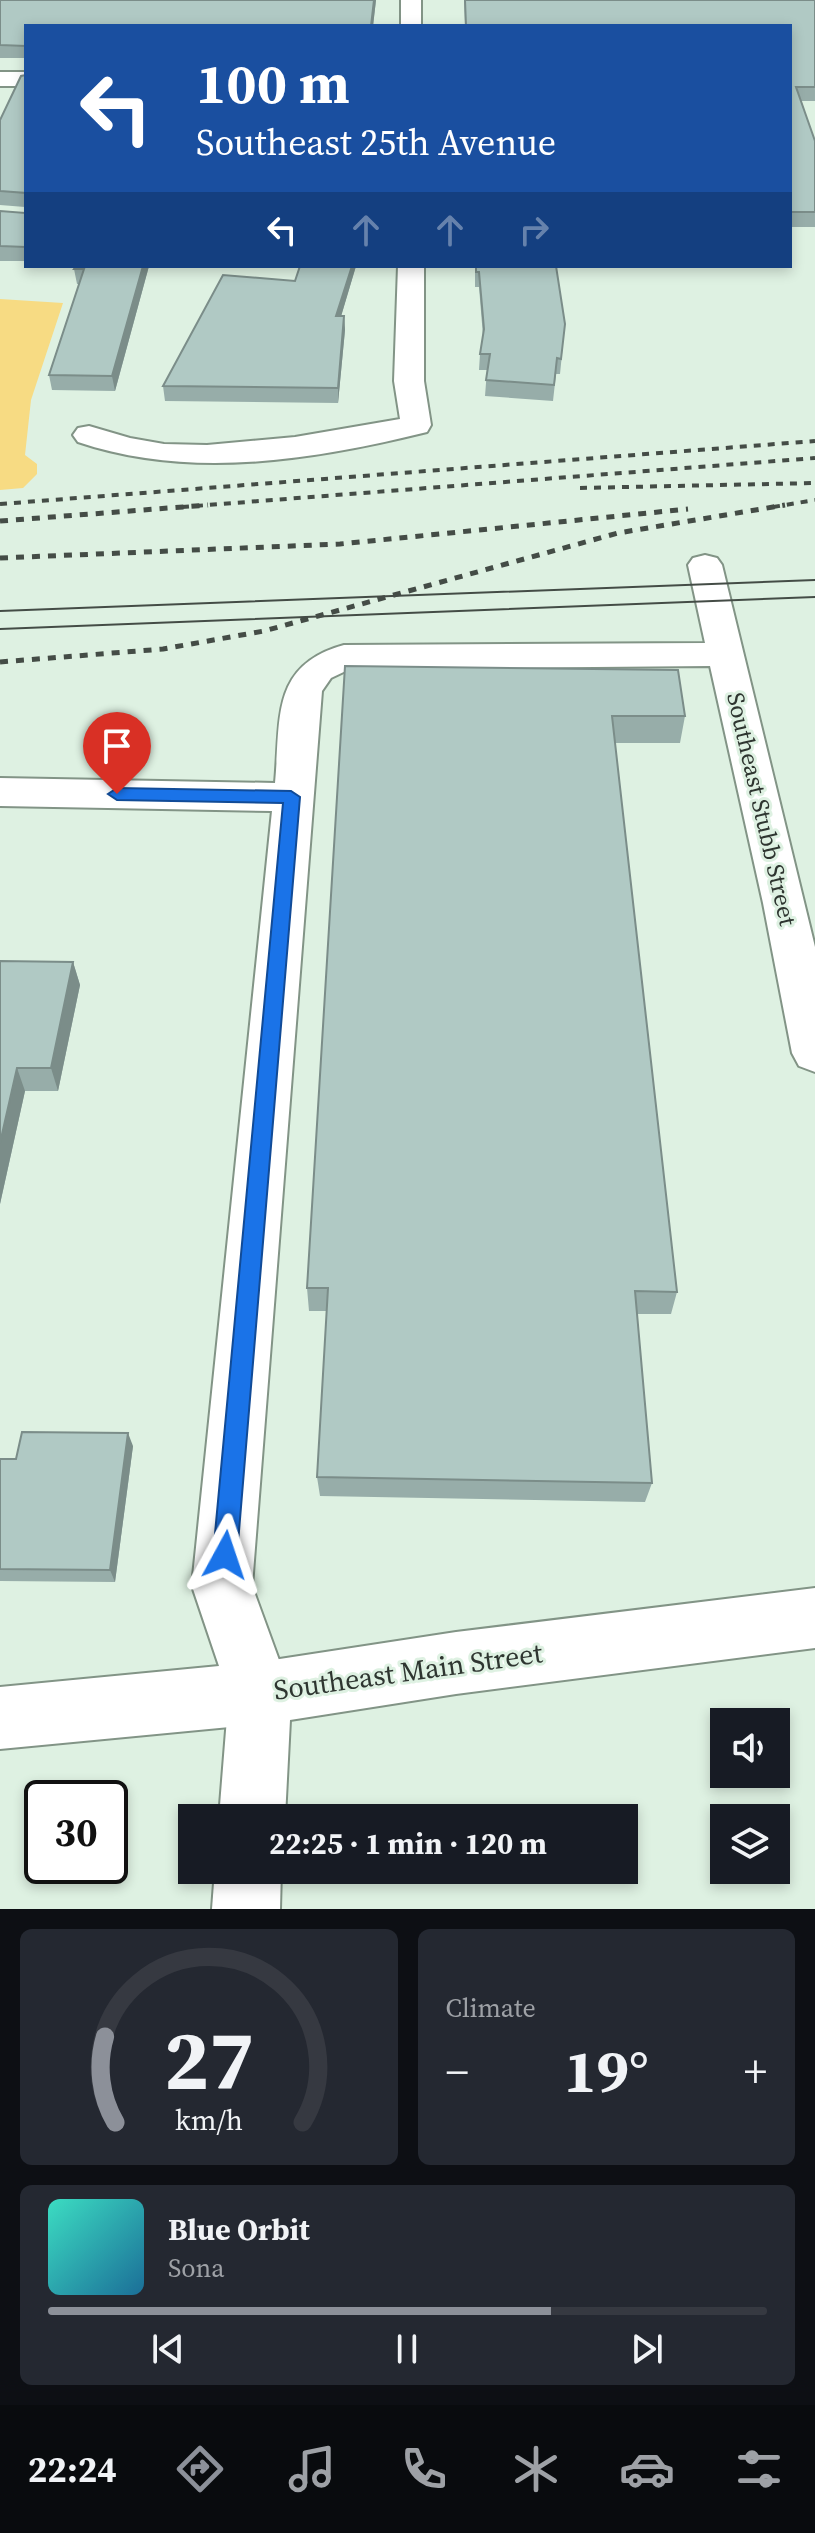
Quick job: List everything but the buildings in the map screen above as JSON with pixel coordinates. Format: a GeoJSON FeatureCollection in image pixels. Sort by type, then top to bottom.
{"type":"FeatureCollection","features":[{"type":"Feature","properties":{"kind":"street"},"geometry":{"type":"LineString","coordinates":[[411,0],[411,24]]}},
{"type":"Feature","properties":{"kind":"street"},"geometry":{"type":"LineString","coordinates":[[0,79],[24,79]]}},
{"type":"Feature","properties":{"kind":"street"},"geometry":{"type":"LineString","coordinates":[[89,435],[109,445],[151,452],[223,453],[313,443],[416,425],[409,381],[411,268]]}},
{"type":"Feature","properties":{"kind":"street","name":"Southeast Stubb Street"},"geometry":{"type":"LineString","coordinates":[[705,565],[784,903],[815,1053]]}},
{"type":"Feature","properties":{"kind":"street"},"geometry":{"type":"LineString","coordinates":[[253,1804],[260,1693],[222,1586],[303,690],[318,670],[344,657],[726,654]]}},
{"type":"Feature","properties":{"kind":"street"},"geometry":{"type":"LineString","coordinates":[[0,792],[291,797]]}},
{"type":"Feature","properties":{"kind":"street","name":"Southeast Main Street"},"geometry":{"type":"LineString","coordinates":[[0,1718],[260,1693],[456,1663],[815,1618]]}},
{"type":"Feature","properties":{"kind":"street"},"geometry":{"type":"LineString","coordinates":[[246,1909],[247,1884]]}},
{"type":"Feature","properties":{"kind":"shaded area"},"geometry":{"type":"Polygon","coordinates":[[[0,299],[63,303],[31,400],[25,455],[37,464],[37,474],[23,488],[0,490],[0,299]]]}},
{"type":"Feature","properties":{"kind":"tram line"},"geometry":{"type":"LineString","coordinates":[[0,611],[815,580]]}},
{"type":"Feature","properties":{"kind":"tram line"},"geometry":{"type":"LineString","coordinates":[[0,629],[815,597]]}},
{"type":"Feature","properties":{"kind":"railway"},"geometry":{"type":"LineString","coordinates":[[0,504],[815,441]]}},
{"type":"Feature","properties":{"kind":"railway"},"geometry":{"type":"LineString","coordinates":[[182,507],[815,458]]}},
{"type":"Feature","properties":{"kind":"railway"},"geometry":{"type":"LineString","coordinates":[[580,488],[815,483]]}},
{"type":"Feature","properties":{"kind":"railway"},"geometry":{"type":"LineString","coordinates":[[785,505],[815,500]]}},
{"type":"Feature","properties":{"kind":"railway"},"geometry":{"type":"LineString","coordinates":[[182,507],[208,505]]}},
{"type":"Feature","properties":{"kind":"railway"},"geometry":{"type":"LineString","coordinates":[[0,662],[163,649],[264,631],[618,533],[785,505]]}},
{"type":"Feature","properties":{"kind":"railway"},"geometry":{"type":"LineString","coordinates":[[773,507],[785,505]]}},
{"type":"Feature","properties":{"kind":"railway"},"geometry":{"type":"LineString","coordinates":[[0,521],[182,507]]}},
{"type":"Feature","properties":{"kind":"railway"},"geometry":{"type":"LineString","coordinates":[[0,558],[340,544],[688,509]]}},
{"type":"Feature","properties":{"kind":"route"},"geometry":{"type":"LineString","coordinates":[[117,794],[291,797],[225,1555]]}}]}
